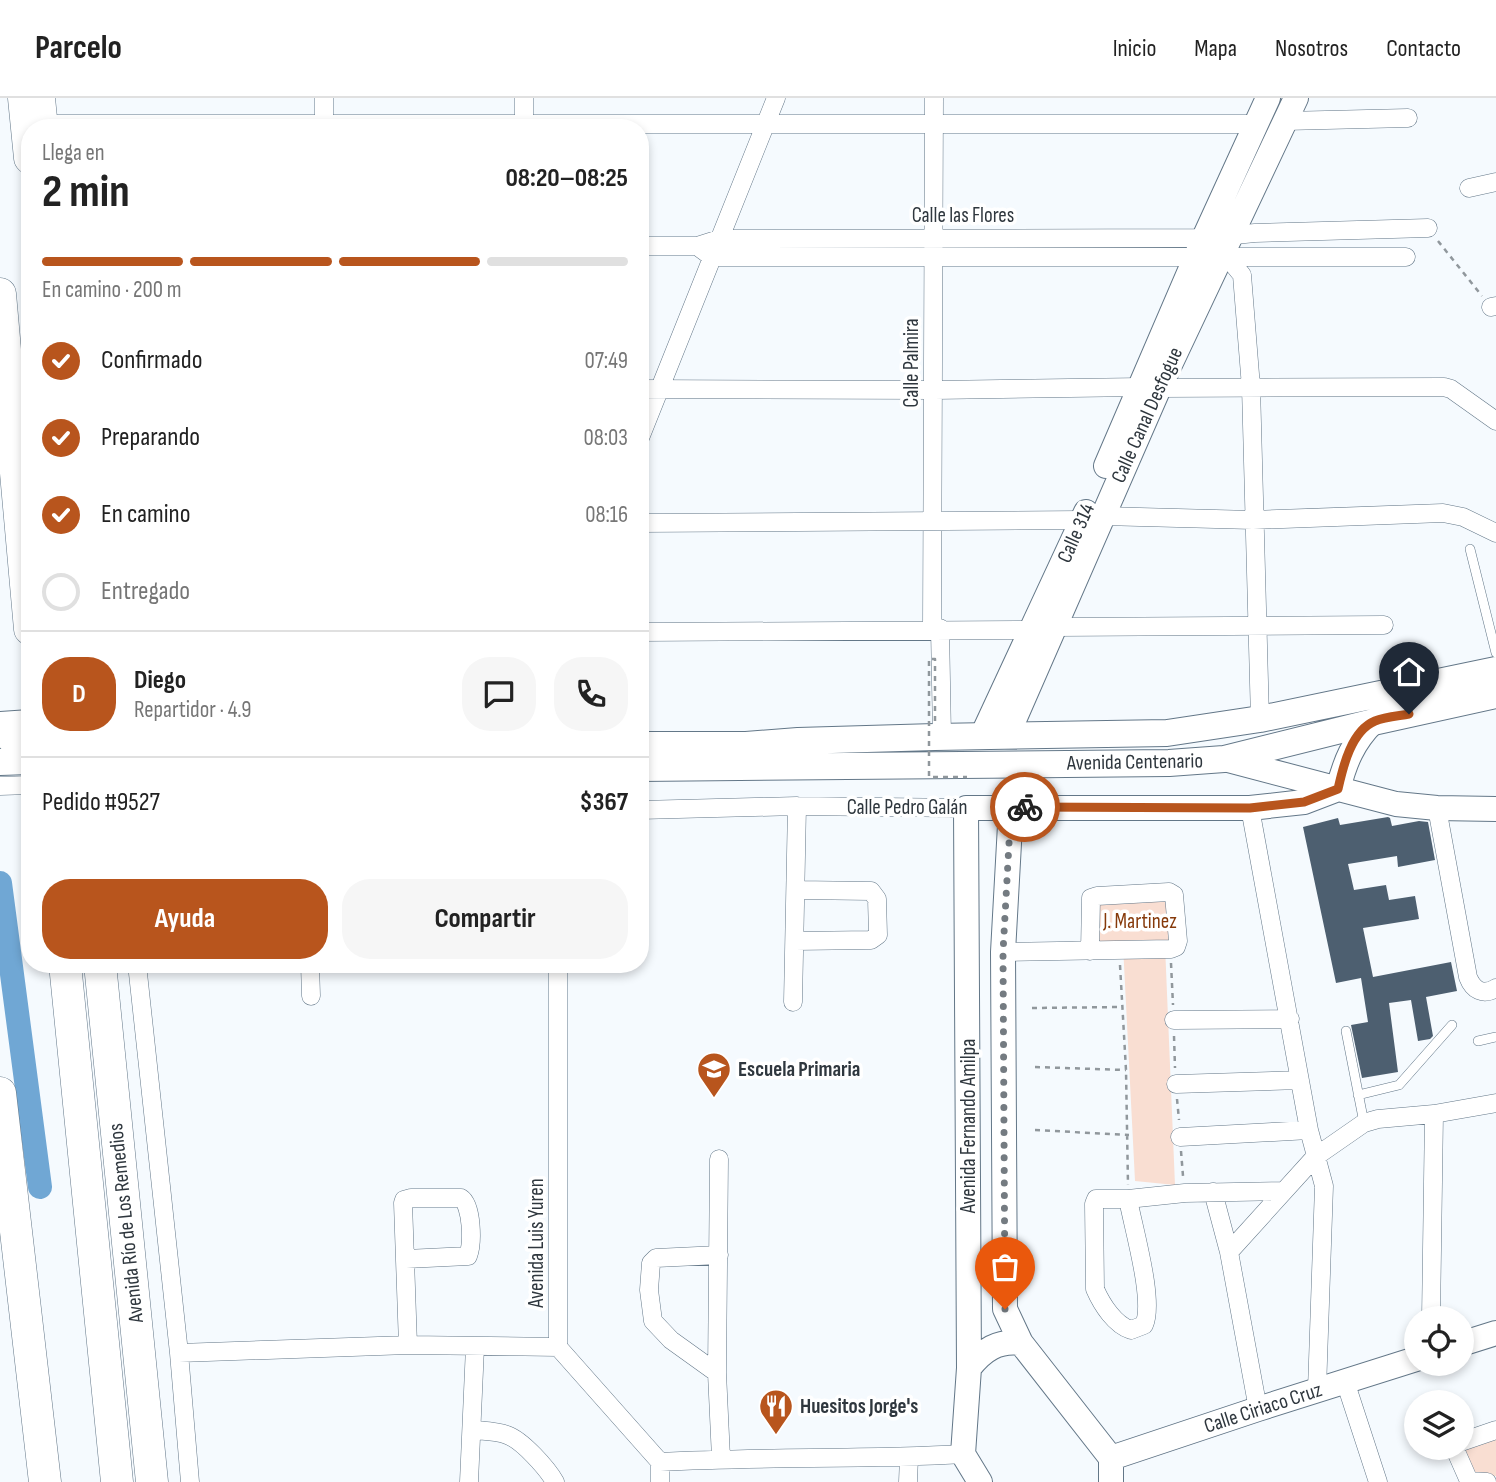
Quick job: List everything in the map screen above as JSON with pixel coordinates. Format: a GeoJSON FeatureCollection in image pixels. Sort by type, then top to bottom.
{"type":"FeatureCollection","features":[{"type":"Feature","properties":{"kind":"highway"},"geometry":{"type":"LineString","coordinates":[[24,98],[26,119]]}},
{"type":"Feature","properties":{"kind":"highway"},"geometry":{"type":"LineString","coordinates":[[0,294],[21,528]]}},
{"type":"Feature","properties":{"kind":"highway","name":"Avenida Río de Los Remedios"},"geometry":{"type":"LineString","coordinates":[[54,973],[67,1118],[87,1188],[117,1482]]}},
{"type":"Feature","properties":{"kind":"highway","name":"Avenida Río de Los Remedios"},"geometry":{"type":"LineString","coordinates":[[101,973],[152,1482]]}},
{"type":"Feature","properties":{"kind":"highway"},"geometry":{"type":"LineString","coordinates":[[0,1094],[45,1482]]}},
{"type":"Feature","properties":{"kind":"highway"},"geometry":{"type":"LineString","coordinates":[[0,1243],[29,1482]]}},
{"type":"Feature","properties":{"kind":"main road","name":"Avenida Centenario"},"geometry":{"type":"LineString","coordinates":[[649,745],[746,745],[938,729],[994,736],[1167,733],[1260,719],[1496,670]]}},
{"type":"Feature","properties":{"kind":"main road","name":"Avenida Centenario"},"geometry":{"type":"LineString","coordinates":[[649,768],[1169,763],[1224,760],[1373,722],[1496,695]]}},
{"type":"Feature","properties":{"kind":"main road","name":"Avenida Centenario"},"geometry":{"type":"LineString","coordinates":[[649,728],[746,729],[798,741]]}},
{"type":"Feature","properties":{"kind":"street"},"geometry":{"type":"LineString","coordinates":[[46,98],[48,119]]}},
{"type":"Feature","properties":{"kind":"street"},"geometry":{"type":"LineString","coordinates":[[324,98],[324,119]]}},
{"type":"Feature","properties":{"kind":"street"},"geometry":{"type":"LineString","coordinates":[[524,98],[524,119]]}},
{"type":"Feature","properties":{"kind":"street"},"geometry":{"type":"LineString","coordinates":[[649,415],[776,98]]}},
{"type":"Feature","properties":{"kind":"street","name":"Calle Palmira"},"geometry":{"type":"LineString","coordinates":[[934,98],[933,521],[938,729]]}},
{"type":"Feature","properties":{"kind":"street","name":"Calle 314"},"geometry":{"type":"LineString","coordinates":[[1043,629],[1213,246],[1268,98]]}},
{"type":"Feature","properties":{"kind":"street"},"geometry":{"type":"LineString","coordinates":[[1213,246],[1296,98]]}},
{"type":"Feature","properties":{"kind":"street"},"geometry":{"type":"LineString","coordinates":[[1285,121],[1408,118]]}},
{"type":"Feature","properties":{"kind":"street"},"geometry":{"type":"LineString","coordinates":[[649,126],[1257,124]]}},
{"type":"Feature","properties":{"kind":"street"},"geometry":{"type":"LineString","coordinates":[[1469,188],[1496,182]]}},
{"type":"Feature","properties":{"kind":"street"},"geometry":{"type":"LineString","coordinates":[[1213,246],[1428,229]]}},
{"type":"Feature","properties":{"kind":"street","name":"Calle las Flores"},"geometry":{"type":"LineString","coordinates":[[649,246],[697,246],[719,239],[934,237],[1213,246]]}},
{"type":"Feature","properties":{"kind":"street"},"geometry":{"type":"LineString","coordinates":[[697,246],[712,257]]}},
{"type":"Feature","properties":{"kind":"street"},"geometry":{"type":"LineString","coordinates":[[1213,246],[1406,257]]}},
{"type":"Feature","properties":{"kind":"street"},"geometry":{"type":"LineString","coordinates":[[1213,246],[1242,275],[1251,387],[1260,719]]}},
{"type":"Feature","properties":{"kind":"street","name":"Calle las Flores"},"geometry":{"type":"LineString","coordinates":[[712,257],[934,258],[1213,246]]}},
{"type":"Feature","properties":{"kind":"street"},"geometry":{"type":"LineString","coordinates":[[649,389],[1447,387],[1496,421]]}},
{"type":"Feature","properties":{"kind":"street"},"geometry":{"type":"LineString","coordinates":[[649,523],[1092,518],[1253,520],[1443,513],[1463,517],[1496,533]]}},
{"type":"Feature","properties":{"kind":"street"},"geometry":{"type":"LineString","coordinates":[[649,632],[1384,625]]}},
{"type":"Feature","properties":{"kind":"street"},"geometry":{"type":"LineString","coordinates":[[994,736],[1043,629]]}},
{"type":"Feature","properties":{"kind":"street"},"geometry":{"type":"LineString","coordinates":[[1338,789],[1352,747],[1373,722]]}},
{"type":"Feature","properties":{"kind":"street"},"geometry":{"type":"LineString","coordinates":[[1224,760],[1396,804],[1496,809]]}},
{"type":"Feature","properties":{"kind":"street"},"geometry":{"type":"LineString","coordinates":[[1272,772],[1280,776],[1285,789],[1281,799],[1261,806],[1300,1080],[1315,1157],[1324,1186],[1317,1390]]}},
{"type":"Feature","properties":{"kind":"street"},"geometry":{"type":"LineString","coordinates":[[0,786],[21,785]]}},
{"type":"Feature","properties":{"kind":"street","name":"Calle Pedro Galán"},"geometry":{"type":"LineString","coordinates":[[649,810],[797,806],[1261,806],[1304,802],[1338,789]]}},
{"type":"Feature","properties":{"kind":"street"},"geometry":{"type":"LineString","coordinates":[[793,1002],[797,806]]}},
{"type":"Feature","properties":{"kind":"street","name":"Avenida Fernando Amilpa"},"geometry":{"type":"LineString","coordinates":[[1011,807],[1003,952],[1005,1309],[1021,1343],[1111,1470]]}},
{"type":"Feature","properties":{"kind":"street","name":"Avenida Fernando Amilpa"},"geometry":{"type":"LineString","coordinates":[[963,1454],[969,1367],[966,808]]}},
{"type":"Feature","properties":{"kind":"street"},"geometry":{"type":"LineString","coordinates":[[1437,808],[1468,976],[1471,985],[1478,990],[1483,992],[1496,988]]}},
{"type":"Feature","properties":{"kind":"street"},"geometry":{"type":"LineString","coordinates":[[795,941],[871,940],[878,935],[877,899],[874,893],[797,890]]}},
{"type":"Feature","properties":{"kind":"street"},"geometry":{"type":"LineString","coordinates":[[1003,952],[1090,951],[1176,947],[1178,941],[1174,895],[1169,892],[1091,898],[1090,951]]}},
{"type":"Feature","properties":{"kind":"street"},"geometry":{"type":"LineString","coordinates":[[137,973],[179,1353],[190,1482]]}},
{"type":"Feature","properties":{"kind":"street"},"geometry":{"type":"LineString","coordinates":[[310,973],[311,996]]}},
{"type":"Feature","properties":{"kind":"street","name":"Avenida Luis Yuren"},"geometry":{"type":"LineString","coordinates":[[558,973],[558,1347]]}},
{"type":"Feature","properties":{"kind":"street"},"geometry":{"type":"LineString","coordinates":[[1174,1020],[1290,1019]]}},
{"type":"Feature","properties":{"kind":"street"},"geometry":{"type":"LineString","coordinates":[[1176,1084],[1300,1080]]}},
{"type":"Feature","properties":{"kind":"street"},"geometry":{"type":"LineString","coordinates":[[1229,1252],[1315,1157],[1364,1123],[1496,1103]]}},
{"type":"Feature","properties":{"kind":"street"},"geometry":{"type":"LineString","coordinates":[[1431,1306],[1434,1114]]}},
{"type":"Feature","properties":{"kind":"street"},"geometry":{"type":"LineString","coordinates":[[1180,1137],[1309,1130]]}},
{"type":"Feature","properties":{"kind":"street"},"geometry":{"type":"LineString","coordinates":[[719,1159],[717,1373],[721,1458]]}},
{"type":"Feature","properties":{"kind":"street"},"geometry":{"type":"LineString","coordinates":[[1128,1199],[1147,1298],[1147,1318],[1144,1325],[1131,1330],[1124,1328],[1100,1300],[1094,1277],[1094,1201],[1100,1198],[1128,1199],[1213,1192],[1284,1191]]}},
{"type":"Feature","properties":{"kind":"street"},"geometry":{"type":"LineString","coordinates":[[1213,1192],[1229,1252],[1258,1409]]}},
{"type":"Feature","properties":{"kind":"street"},"geometry":{"type":"LineString","coordinates":[[405,1259],[468,1256],[471,1249],[469,1210],[466,1202],[461,1198],[404,1200],[402,1207],[408,1345]]}},
{"type":"Feature","properties":{"kind":"street"},"geometry":{"type":"LineString","coordinates":[[717,1373],[671,1340],[654,1322],[649,1290],[650,1267],[656,1258],[719,1255]]}},
{"type":"Feature","properties":{"kind":"street"},"geometry":{"type":"LineString","coordinates":[[969,1311],[979,1314],[1005,1309]]}},
{"type":"Feature","properties":{"kind":"street"},"geometry":{"type":"LineString","coordinates":[[1474,1340],[1496,1333]]}},
{"type":"Feature","properties":{"kind":"street"},"geometry":{"type":"LineString","coordinates":[[969,1367],[991,1347],[1007,1341],[1021,1343]]}},
{"type":"Feature","properties":{"kind":"street"},"geometry":{"type":"LineString","coordinates":[[179,1353],[408,1345],[558,1347],[660,1462],[660,1482]]}},
{"type":"Feature","properties":{"kind":"street"},"geometry":{"type":"LineString","coordinates":[[469,1482],[475,1347]]}},
{"type":"Feature","properties":{"kind":"street","name":"Calle Ciriaco Cruz"},"geometry":{"type":"LineString","coordinates":[[1111,1470],[1258,1409],[1404,1363]]}},
{"type":"Feature","properties":{"kind":"street"},"geometry":{"type":"LineString","coordinates":[[1345,1381],[1378,1482]]}},
{"type":"Feature","properties":{"kind":"street"},"geometry":{"type":"LineString","coordinates":[[473,1430],[505,1434],[517,1439],[551,1474],[555,1482]]}},
{"type":"Feature","properties":{"kind":"street"},"geometry":{"type":"LineString","coordinates":[[1474,1438],[1496,1430]]}},
{"type":"Feature","properties":{"kind":"street"},"geometry":{"type":"LineString","coordinates":[[660,1462],[721,1458],[909,1457],[963,1454],[979,1482]]}},
{"type":"Feature","properties":{"kind":"street"},"geometry":{"type":"LineString","coordinates":[[908,1482],[909,1457]]}},
{"type":"Feature","properties":{"kind":"street"},"geometry":{"type":"LineString","coordinates":[[1460,1460],[1469,1481],[1487,1482]]}},
{"type":"Feature","properties":{"kind":"lane"},"geometry":{"type":"LineString","coordinates":[[1470,549],[1496,653]]}},
{"type":"Feature","properties":{"kind":"lane"},"geometry":{"type":"LineString","coordinates":[[1358,1095],[1399,1085],[1452,1025]]}},
{"type":"Feature","properties":{"kind":"lane"},"geometry":{"type":"LineString","coordinates":[[1346,1031],[1364,1123]]}},
{"type":"Feature","properties":{"kind":"lane"},"geometry":{"type":"LineString","coordinates":[[1478,1041],[1496,1037]]}},
{"type":"Feature","properties":{"kind":"path"},"geometry":{"type":"LineString","coordinates":[[1428,229],[1493,307]]}},
{"type":"Feature","properties":{"kind":"path"},"geometry":{"type":"LineString","coordinates":[[938,729],[935,659],[929,659],[929,777],[967,777]]}},
{"type":"Feature","properties":{"kind":"path"},"geometry":{"type":"LineString","coordinates":[[1119,950],[1129,1135],[1128,1199]]}},
{"type":"Feature","properties":{"kind":"path"},"geometry":{"type":"LineString","coordinates":[[1032,1008],[1123,1007]]}},
{"type":"Feature","properties":{"kind":"path"},"geometry":{"type":"LineString","coordinates":[[1035,1067],[1126,1070]]}},
{"type":"Feature","properties":{"kind":"path"},"geometry":{"type":"LineString","coordinates":[[1035,1130],[1129,1135]]}},
{"type":"Feature","properties":{"kind":"green space","name":"J. Martinez"},"geometry":{"type":"Polygon","coordinates":[[[1171,891],[1170,944],[1165,945],[1175,1185],[1135,1181],[1123,945],[1091,944],[1092,893],[1171,891]]]}},
{"type":"Feature","properties":{"kind":"green space"},"geometry":{"type":"Polygon","coordinates":[[[1496,1437],[1496,1476],[1474,1476],[1467,1460],[1474,1460],[1474,1443],[1496,1437]]]}},
{"type":"Feature","properties":{"kind":"building"},"geometry":{"type":"Polygon","coordinates":[[[1388,817],[1392,826],[1428,822],[1435,860],[1398,867],[1397,856],[1348,864],[1354,890],[1386,885],[1389,900],[1415,896],[1419,919],[1363,928],[1373,977],[1451,962],[1457,991],[1426,997],[1433,1036],[1430,1039],[1418,1041],[1411,1000],[1389,1003],[1398,1072],[1362,1078],[1351,1025],[1368,1022],[1361,978],[1336,983],[1303,827],[1338,818],[1340,825],[1388,817]]]}},
{"type":"Feature","properties":{"kind":"waterway"},"geometry":{"type":"LineString","coordinates":[[0,883],[40,1187]]}},
{"type":"Feature","properties":{"kind":"way so far"},"geometry":{"type":"LineString","coordinates":[[1005,1309],[1003,952],[1011,807],[1025,807]]}},
{"type":"Feature","properties":{"kind":"place","name":"Escuela Primaria"},"geometry":{"type":"Point","coordinates":[714,1099]}},
{"type":"Feature","properties":{"kind":"place","name":"Huesitos Jorge's"},"geometry":{"type":"Point","coordinates":[776,1436]}},
{"type":"Feature","properties":{"kind":"route"},"geometry":{"type":"LineString","coordinates":[[1025,807],[1250,808],[1304,802],[1338,789],[1352,747],[1373,722],[1409,714]]}}]}
